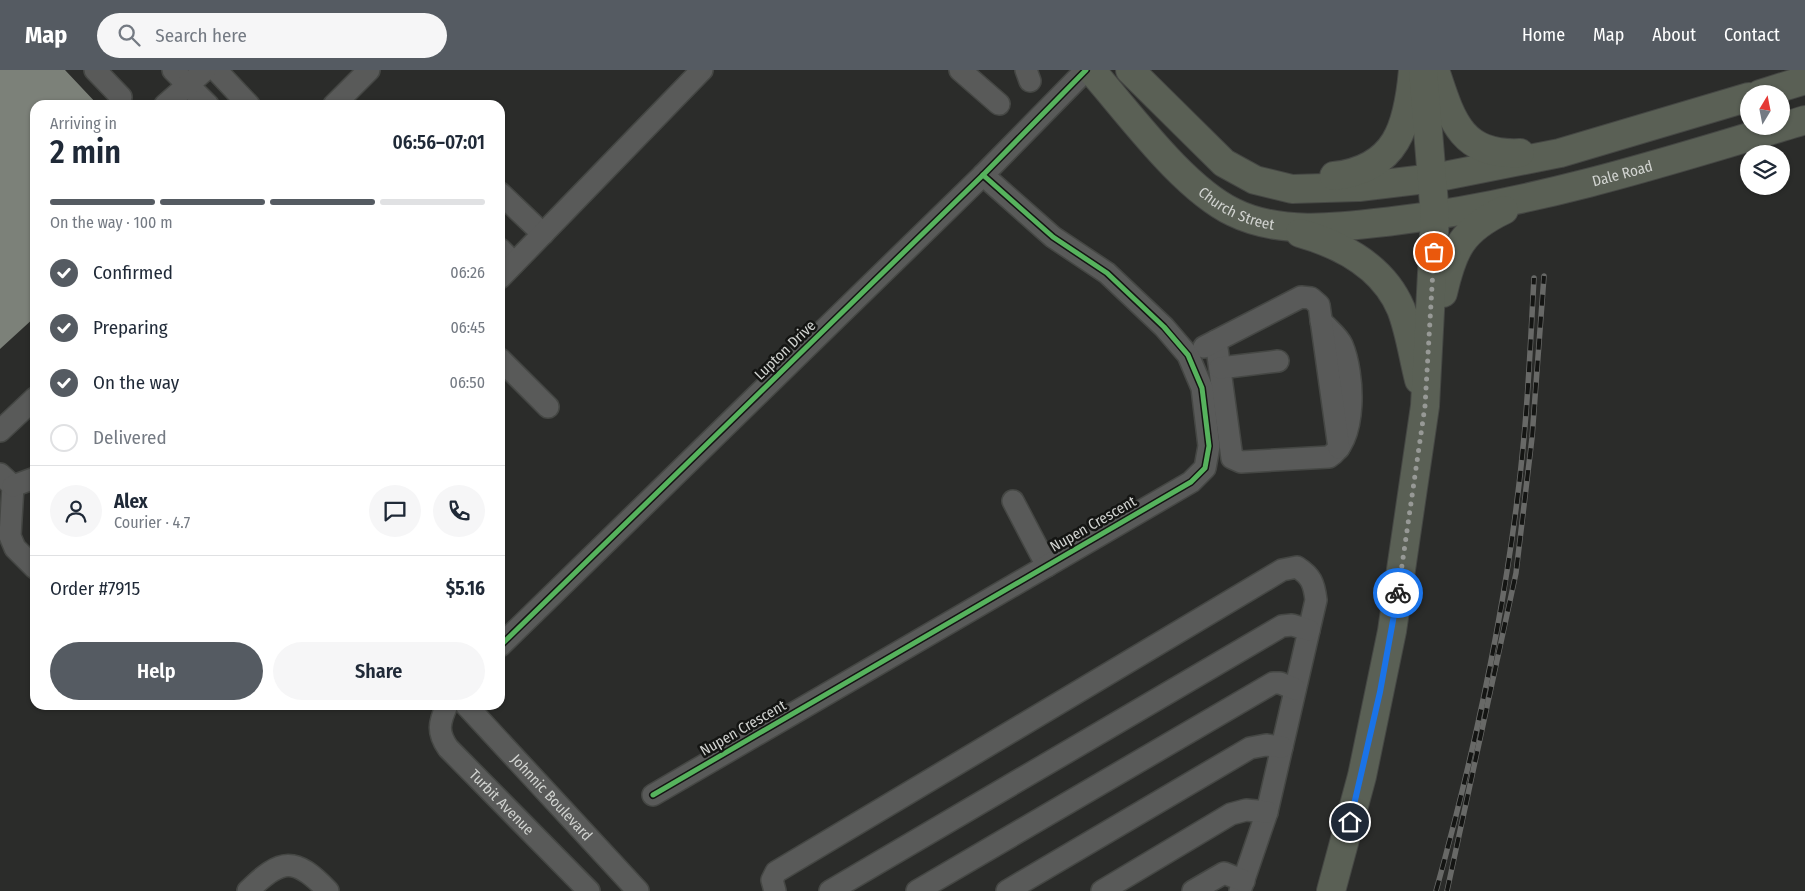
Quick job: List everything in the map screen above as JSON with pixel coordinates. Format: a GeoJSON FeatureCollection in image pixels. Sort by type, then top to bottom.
{"type":"FeatureCollection","features":[{"type":"Feature","properties":{"kind":"main road","name":"Church Street"},"geometry":{"type":"LineString","coordinates":[[1091,70],[1194,185],[1233,212],[1261,223],[1274,225],[1339,226],[1435,216]]}},
{"type":"Feature","properties":{"kind":"main road","name":"Church Street"},"geometry":{"type":"LineString","coordinates":[[1130,70],[1208,150],[1236,170],[1255,180],[1271,185],[1304,189],[1360,187],[1434,178]]}},
{"type":"Feature","properties":{"kind":"main road"},"geometry":{"type":"LineString","coordinates":[[1236,170],[1331,176],[1355,172],[1373,166],[1386,155],[1396,141],[1406,109],[1413,70]]}},
{"type":"Feature","properties":{"kind":"main road"},"geometry":{"type":"LineString","coordinates":[[1423,70],[1434,178],[1435,216],[1426,399]]}},
{"type":"Feature","properties":{"kind":"main road"},"geometry":{"type":"LineString","coordinates":[[1435,70],[1453,121],[1468,140],[1481,148],[1495,152],[1516,153],[1587,145]]}},
{"type":"Feature","properties":{"kind":"main road"},"geometry":{"type":"LineString","coordinates":[[1789,85],[1805,80]]}},
{"type":"Feature","properties":{"kind":"main road"},"geometry":{"type":"LineString","coordinates":[[1434,178],[1560,153],[1740,100]]}},
{"type":"Feature","properties":{"kind":"main road","name":"Dale Road"},"geometry":{"type":"LineString","coordinates":[[1435,216],[1531,197],[1805,120]]}},
{"type":"Feature","properties":{"kind":"main road"},"geometry":{"type":"LineString","coordinates":[[1330,891],[1359,785],[1383,675],[1399,585],[1426,399],[1450,265],[1459,244],[1481,222],[1531,197]]}},
{"type":"Feature","properties":{"kind":"main road"},"geometry":{"type":"LineString","coordinates":[[1274,225],[1337,246],[1365,262],[1385,282],[1401,311],[1426,399]]}},
{"type":"Feature","properties":{"kind":"street"},"geometry":{"type":"LineString","coordinates":[[95,70],[121,97]]}},
{"type":"Feature","properties":{"kind":"street"},"geometry":{"type":"LineString","coordinates":[[173,70],[203,100]]}},
{"type":"Feature","properties":{"kind":"street"},"geometry":{"type":"LineString","coordinates":[[171,100],[205,70]]}},
{"type":"Feature","properties":{"kind":"street"},"geometry":{"type":"LineString","coordinates":[[216,70],[244,100]]}},
{"type":"Feature","properties":{"kind":"street"},"geometry":{"type":"LineString","coordinates":[[339,100],[369,70]]}},
{"type":"Feature","properties":{"kind":"street"},"geometry":{"type":"LineString","coordinates":[[505,264],[543,234],[702,70]]}},
{"type":"Feature","properties":{"kind":"street"},"geometry":{"type":"LineString","coordinates":[[960,70],[999,104]]}},
{"type":"Feature","properties":{"kind":"street","name":"Lupton Drive"},"geometry":{"type":"LineString","coordinates":[[505,641],[983,175],[1086,70]]}},
{"type":"Feature","properties":{"kind":"street","name":"Nupen Crescent"},"geometry":{"type":"LineString","coordinates":[[653,795],[1191,482],[1203,471],[1208,452],[1205,408],[1198,376],[1188,355],[1164,327],[1107,273],[1053,237],[983,175]]}},
{"type":"Feature","properties":{"kind":"street"},"geometry":{"type":"LineString","coordinates":[[505,198],[543,234]]}},
{"type":"Feature","properties":{"kind":"street"},"geometry":{"type":"LineString","coordinates":[[1188,355],[1301,297],[1311,298],[1319,305],[1321,322],[1341,343],[1346,358],[1350,418],[1346,435],[1338,448],[1328,457],[1236,461],[1230,453],[1216,341]]}},
{"type":"Feature","properties":{"kind":"street"},"geometry":{"type":"LineString","coordinates":[[1220,368],[1278,361]]}},
{"type":"Feature","properties":{"kind":"street"},"geometry":{"type":"LineString","coordinates":[[505,364],[548,407]]}},
{"type":"Feature","properties":{"kind":"street"},"geometry":{"type":"LineString","coordinates":[[1,430],[30,403]]}},
{"type":"Feature","properties":{"kind":"street"},"geometry":{"type":"LineString","coordinates":[[30,478],[7,480],[10,536],[14,548],[30,563]]}},
{"type":"Feature","properties":{"kind":"street"},"geometry":{"type":"LineString","coordinates":[[1013,500],[1047,566]]}},
{"type":"Feature","properties":{"kind":"street"},"geometry":{"type":"LineString","coordinates":[[775,891],[772,880],[776,872],[1282,570],[1297,567],[1306,573],[1314,584],[1316,600],[1267,812],[1242,886],[1224,873],[1193,891]]}},
{"type":"Feature","properties":{"kind":"street"},"geometry":{"type":"LineString","coordinates":[[830,891],[1282,626],[1292,624],[1309,630]]}},
{"type":"Feature","properties":{"kind":"street"},"geometry":{"type":"LineString","coordinates":[[917,891],[1273,683],[1280,683],[1295,689]]}},
{"type":"Feature","properties":{"kind":"street","name":"Turbit Avenue"},"geometry":{"type":"LineString","coordinates":[[445,710],[440,720],[439,730],[448,748],[589,891]]}},
{"type":"Feature","properties":{"kind":"street","name":"Johnnic Boulevard"},"geometry":{"type":"LineString","coordinates":[[471,710],[638,891]]}},
{"type":"Feature","properties":{"kind":"street"},"geometry":{"type":"LineString","coordinates":[[1007,891],[1250,748],[1266,745],[1282,747]]}},
{"type":"Feature","properties":{"kind":"street"},"geometry":{"type":"LineString","coordinates":[[1102,891],[1231,814],[1246,810],[1267,812]]}},
{"type":"Feature","properties":{"kind":"street"},"geometry":{"type":"LineString","coordinates":[[248,891],[262,876],[278,866],[290,865],[311,874],[328,891]]}},
{"type":"Feature","properties":{"kind":"building"},"geometry":{"type":"Polygon","coordinates":[[[0,70],[65,70],[93,100],[30,100],[30,322],[0,349],[0,70]]]}},
{"type":"Feature","properties":{"kind":"railway"},"geometry":{"type":"LineString","coordinates":[[1447,891],[1516,573],[1532,438],[1544,276]]}},
{"type":"Feature","properties":{"kind":"railway"},"geometry":{"type":"LineString","coordinates":[[1436,891],[1478,723],[1501,609],[1518,494],[1526,417],[1534,278]]}},
{"type":"Feature","properties":{"kind":"cycle path"},"geometry":{"type":"LineString","coordinates":[[505,641],[983,175],[1086,70]]}},
{"type":"Feature","properties":{"kind":"cycle path"},"geometry":{"type":"LineString","coordinates":[[653,795],[1191,482],[1205,468],[1209,446],[1202,388],[1188,355],[1164,327],[1107,273],[1053,237],[983,175]]}},
{"type":"Feature","properties":{"kind":"way so far"},"geometry":{"type":"LineString","coordinates":[[1398,593],[1425,406],[1434,252]]}},
{"type":"Feature","properties":{"kind":"route"},"geometry":{"type":"LineString","coordinates":[[1350,822],[1380,692],[1398,593]]}}]}
